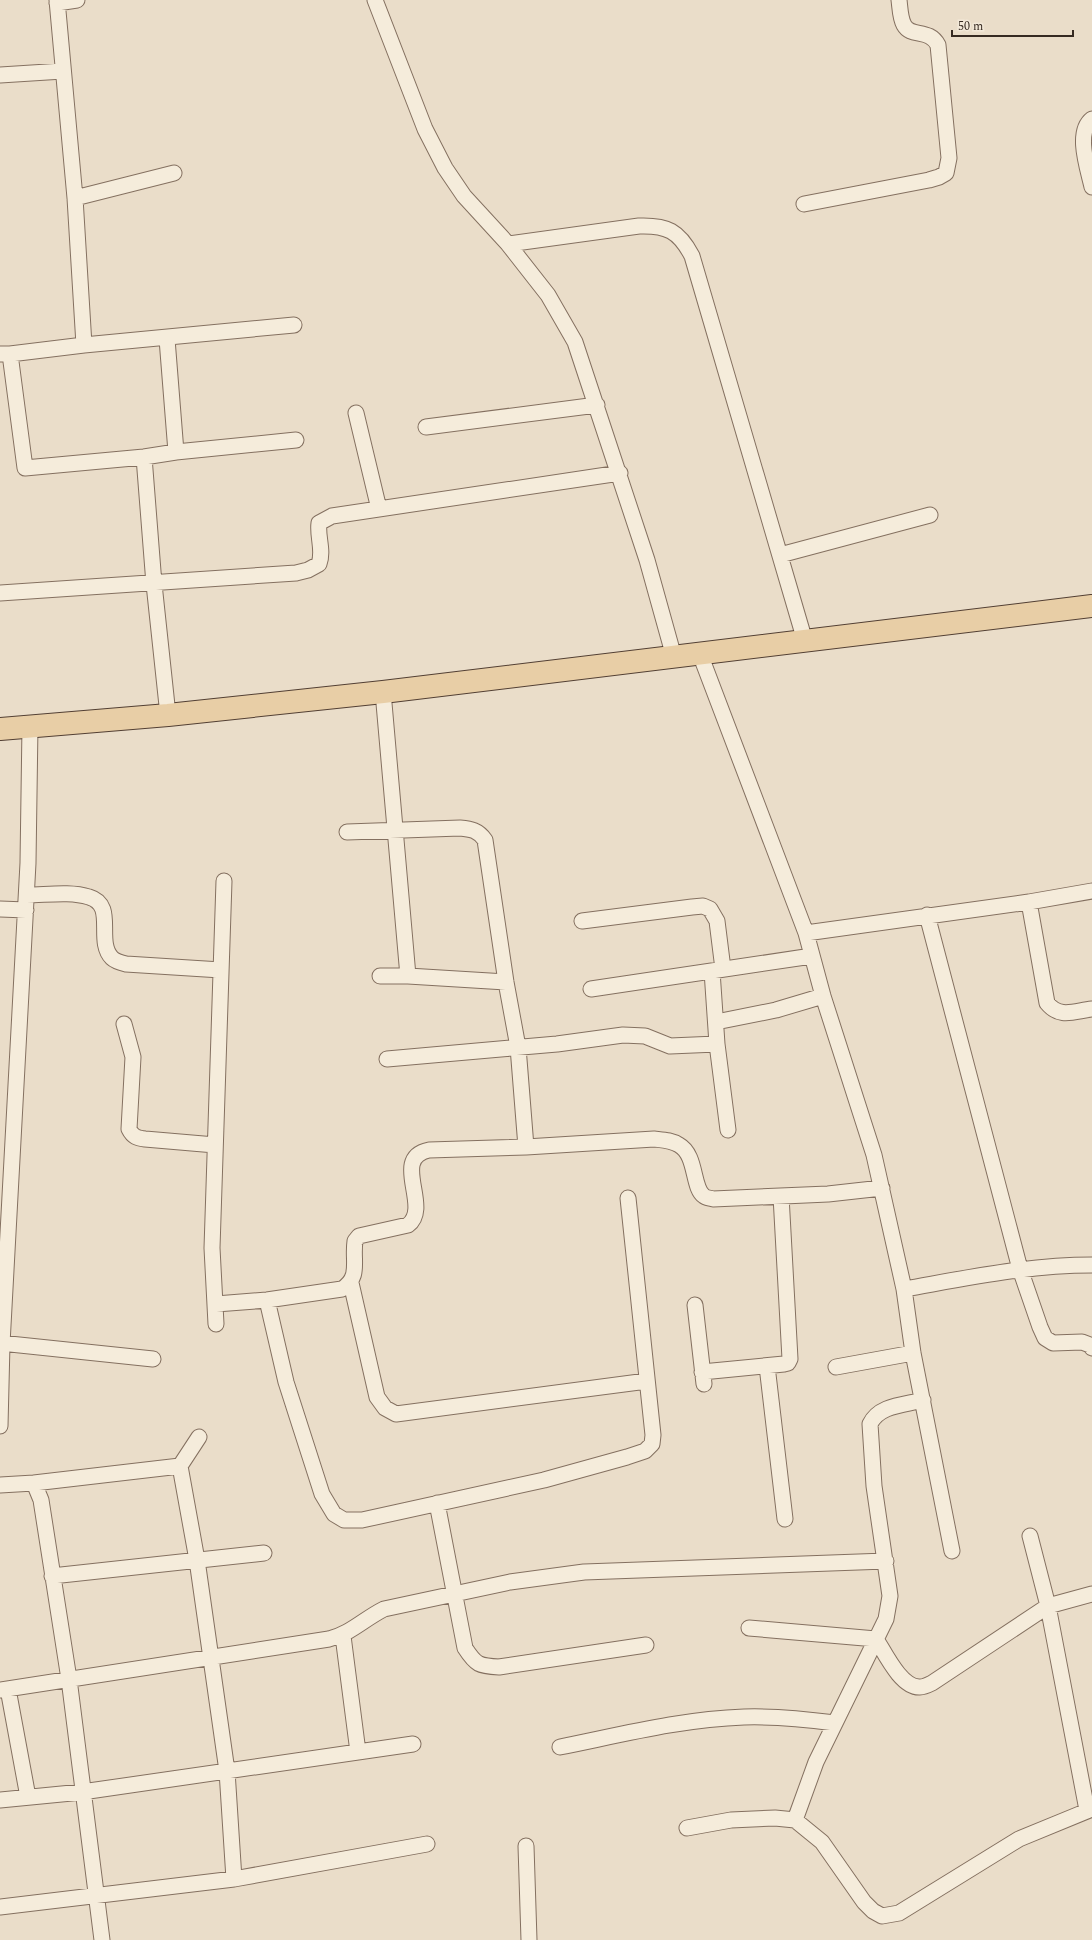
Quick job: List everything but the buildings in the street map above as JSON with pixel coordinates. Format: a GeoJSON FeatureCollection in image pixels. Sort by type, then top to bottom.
{"type":"FeatureCollection","features":[{"type":"Feature","properties":{"kind":"main road"},"geometry":{"type":"LineString","coordinates":[[0,729],[168,715],[383,692],[1092,606]]}},
{"type":"Feature","properties":{"kind":"street"},"geometry":{"type":"LineString","coordinates":[[77,0],[57,1],[75,198],[84,346]]}},
{"type":"Feature","properties":{"kind":"street"},"geometry":{"type":"LineString","coordinates":[[375,0],[425,129],[445,168],[464,196],[508,244],[548,295],[575,342],[620,473],[647,560],[674,657]]}},
{"type":"Feature","properties":{"kind":"street"},"geometry":{"type":"LineString","coordinates":[[804,204],[939,178],[946,173],[949,158],[938,45],[932,37],[906,28],[903,24],[899,0]]}},
{"type":"Feature","properties":{"kind":"street"},"geometry":{"type":"LineString","coordinates":[[0,75],[63,71]]}},
{"type":"Feature","properties":{"kind":"street"},"geometry":{"type":"LineString","coordinates":[[1092,119],[1085,127],[1084,153],[1092,186]]}},
{"type":"Feature","properties":{"kind":"street"},"geometry":{"type":"LineString","coordinates":[[75,198],[174,173]]}},
{"type":"Feature","properties":{"kind":"street"},"geometry":{"type":"LineString","coordinates":[[508,244],[656,225],[673,231],[685,241],[692,256],[805,641]]}},
{"type":"Feature","properties":{"kind":"street"},"geometry":{"type":"LineString","coordinates":[[294,325],[167,339],[5,354],[25,468],[144,457],[176,452],[296,440]]}},
{"type":"Feature","properties":{"kind":"street"},"geometry":{"type":"LineString","coordinates":[[167,339],[176,452]]}},
{"type":"Feature","properties":{"kind":"street"},"geometry":{"type":"LineString","coordinates":[[426,427],[597,405]]}},
{"type":"Feature","properties":{"kind":"street"},"geometry":{"type":"LineString","coordinates":[[356,413],[379,509]]}},
{"type":"Feature","properties":{"kind":"street"},"geometry":{"type":"LineString","coordinates":[[144,457],[154,584],[168,715]]}},
{"type":"Feature","properties":{"kind":"street"},"geometry":{"type":"LineString","coordinates":[[0,593],[154,584],[286,574],[308,570],[320,564],[319,523],[332,516],[620,473]]}},
{"type":"Feature","properties":{"kind":"street"},"geometry":{"type":"LineString","coordinates":[[780,555],[930,516]]}},
{"type":"Feature","properties":{"kind":"street"},"geometry":{"type":"LineString","coordinates":[[700,654],[806,933],[823,996],[874,1155],[904,1289],[912,1353],[923,1400],[952,1551]]}},
{"type":"Feature","properties":{"kind":"street"},"geometry":{"type":"LineString","coordinates":[[383,692],[408,976]]}},
{"type":"Feature","properties":{"kind":"street"},"geometry":{"type":"LineString","coordinates":[[0,1426],[4,1230],[26,903],[30,726]]}},
{"type":"Feature","properties":{"kind":"street"},"geometry":{"type":"LineString","coordinates":[[347,832],[460,828],[473,830],[480,833],[485,840],[506,982],[518,1047],[526,1148]]}},
{"type":"Feature","properties":{"kind":"street"},"geometry":{"type":"LineString","coordinates":[[216,1324],[212,1248],[224,881]]}},
{"type":"Feature","properties":{"kind":"street"},"geometry":{"type":"LineString","coordinates":[[806,933],[926,915],[1029,902],[1092,891]]}},
{"type":"Feature","properties":{"kind":"street"},"geometry":{"type":"LineString","coordinates":[[0,908],[77,895],[89,897],[99,902],[104,911],[106,949],[113,959],[126,964],[221,970]]}},
{"type":"Feature","properties":{"kind":"street"},"geometry":{"type":"LineString","coordinates":[[1029,902],[1047,1003],[1053,1010],[1062,1014],[1092,1009]]}},
{"type":"Feature","properties":{"kind":"street"},"geometry":{"type":"LineString","coordinates":[[582,921],[692,907],[703,906],[710,909],[717,921],[717,1044],[728,1130]]}},
{"type":"Feature","properties":{"kind":"street"},"geometry":{"type":"LineString","coordinates":[[926,915],[1020,1268],[1045,1338],[1053,1343],[1082,1342],[1090,1345],[1092,1348]]}},
{"type":"Feature","properties":{"kind":"street"},"geometry":{"type":"LineString","coordinates":[[590,989],[812,956]]}},
{"type":"Feature","properties":{"kind":"street"},"geometry":{"type":"LineString","coordinates":[[380,976],[408,976],[506,982]]}},
{"type":"Feature","properties":{"kind":"street"},"geometry":{"type":"LineString","coordinates":[[716,1022],[776,1010],[823,996]]}},
{"type":"Feature","properties":{"kind":"street"},"geometry":{"type":"LineString","coordinates":[[124,1024],[133,1057],[129,1129],[132,1135],[136,1138],[215,1145]]}},
{"type":"Feature","properties":{"kind":"street"},"geometry":{"type":"LineString","coordinates":[[387,1059],[518,1047],[623,1035],[644,1036],[670,1046],[717,1044]]}},
{"type":"Feature","properties":{"kind":"street"},"geometry":{"type":"LineString","coordinates":[[216,1304],[267,1300],[342,1289],[351,1283],[354,1276],[355,1240],[359,1236],[408,1225],[414,1221],[416,1212],[412,1164],[415,1156],[419,1152],[429,1150],[526,1148],[654,1139],[668,1140],[680,1145],[688,1154],[696,1176],[698,1190],[704,1196],[713,1199],[828,1194],[882,1188]]}},
{"type":"Feature","properties":{"kind":"street"},"geometry":{"type":"LineString","coordinates":[[695,1305],[703,1378],[788,1363],[790,1359],[780,1196]]}},
{"type":"Feature","properties":{"kind":"street"},"geometry":{"type":"LineString","coordinates":[[267,1300],[286,1382],[322,1494],[334,1514],[344,1520],[362,1520],[544,1480],[646,1451],[652,1444],[653,1435],[628,1198]]}},
{"type":"Feature","properties":{"kind":"street"},"geometry":{"type":"LineString","coordinates":[[904,1289],[1020,1268],[1056,1265],[1092,1266]]}},
{"type":"Feature","properties":{"kind":"street"},"geometry":{"type":"LineString","coordinates":[[351,1283],[377,1397],[385,1408],[396,1414],[647,1381]]}},
{"type":"Feature","properties":{"kind":"street"},"geometry":{"type":"LineString","coordinates":[[1,1344],[153,1359]]}},
{"type":"Feature","properties":{"kind":"street"},"geometry":{"type":"LineString","coordinates":[[836,1368],[912,1353]]}},
{"type":"Feature","properties":{"kind":"street"},"geometry":{"type":"LineString","coordinates":[[767,1366],[785,1519]]}},
{"type":"Feature","properties":{"kind":"street"},"geometry":{"type":"LineString","coordinates":[[795,1820],[816,1762],[886,1619],[890,1596],[874,1486],[870,1424],[874,1416],[885,1409],[923,1400]]}},
{"type":"Feature","properties":{"kind":"street"},"geometry":{"type":"LineString","coordinates":[[199,1437],[180,1466],[197,1560],[227,1771],[234,1878]]}},
{"type":"Feature","properties":{"kind":"street"},"geometry":{"type":"LineString","coordinates":[[0,1485],[34,1483],[180,1466]]}},
{"type":"Feature","properties":{"kind":"street"},"geometry":{"type":"LineString","coordinates":[[34,1483],[41,1500],[69,1679],[82,1792],[102,1940]]}},
{"type":"Feature","properties":{"kind":"street"},"geometry":{"type":"LineString","coordinates":[[437,1503],[465,1648],[472,1660],[480,1666],[499,1667],[646,1645]]}},
{"type":"Feature","properties":{"kind":"street"},"geometry":{"type":"LineString","coordinates":[[687,1828],[731,1820],[775,1818],[795,1820],[822,1842],[864,1902],[873,1911],[882,1916],[899,1913],[1019,1839],[1089,1809],[1048,1606],[1030,1536]]}},
{"type":"Feature","properties":{"kind":"street"},"geometry":{"type":"LineString","coordinates":[[52,1576],[264,1553]]}},
{"type":"Feature","properties":{"kind":"street"},"geometry":{"type":"LineString","coordinates":[[28,1798],[4,1689],[211,1658],[343,1636],[368,1617],[384,1609],[510,1582],[584,1572],[886,1561]]}},
{"type":"Feature","properties":{"kind":"street"},"geometry":{"type":"LineString","coordinates":[[876,1639],[896,1671],[909,1685],[920,1687],[932,1684],[1048,1606],[1092,1594]]}},
{"type":"Feature","properties":{"kind":"street"},"geometry":{"type":"LineString","coordinates":[[748,1628],[876,1639]]}},
{"type":"Feature","properties":{"kind":"street"},"geometry":{"type":"LineString","coordinates":[[343,1636],[358,1752]]}},
{"type":"Feature","properties":{"kind":"street"},"geometry":{"type":"LineString","coordinates":[[560,1747],[687,1723],[742,1717],[790,1717],[835,1723]]}},
{"type":"Feature","properties":{"kind":"street"},"geometry":{"type":"LineString","coordinates":[[0,1800],[82,1792],[413,1744]]}},
{"type":"Feature","properties":{"kind":"street"},"geometry":{"type":"LineString","coordinates":[[0,1907],[234,1878],[427,1844]]}},
{"type":"Feature","properties":{"kind":"street"},"geometry":{"type":"LineString","coordinates":[[526,1846],[529,1940]]}}]}
